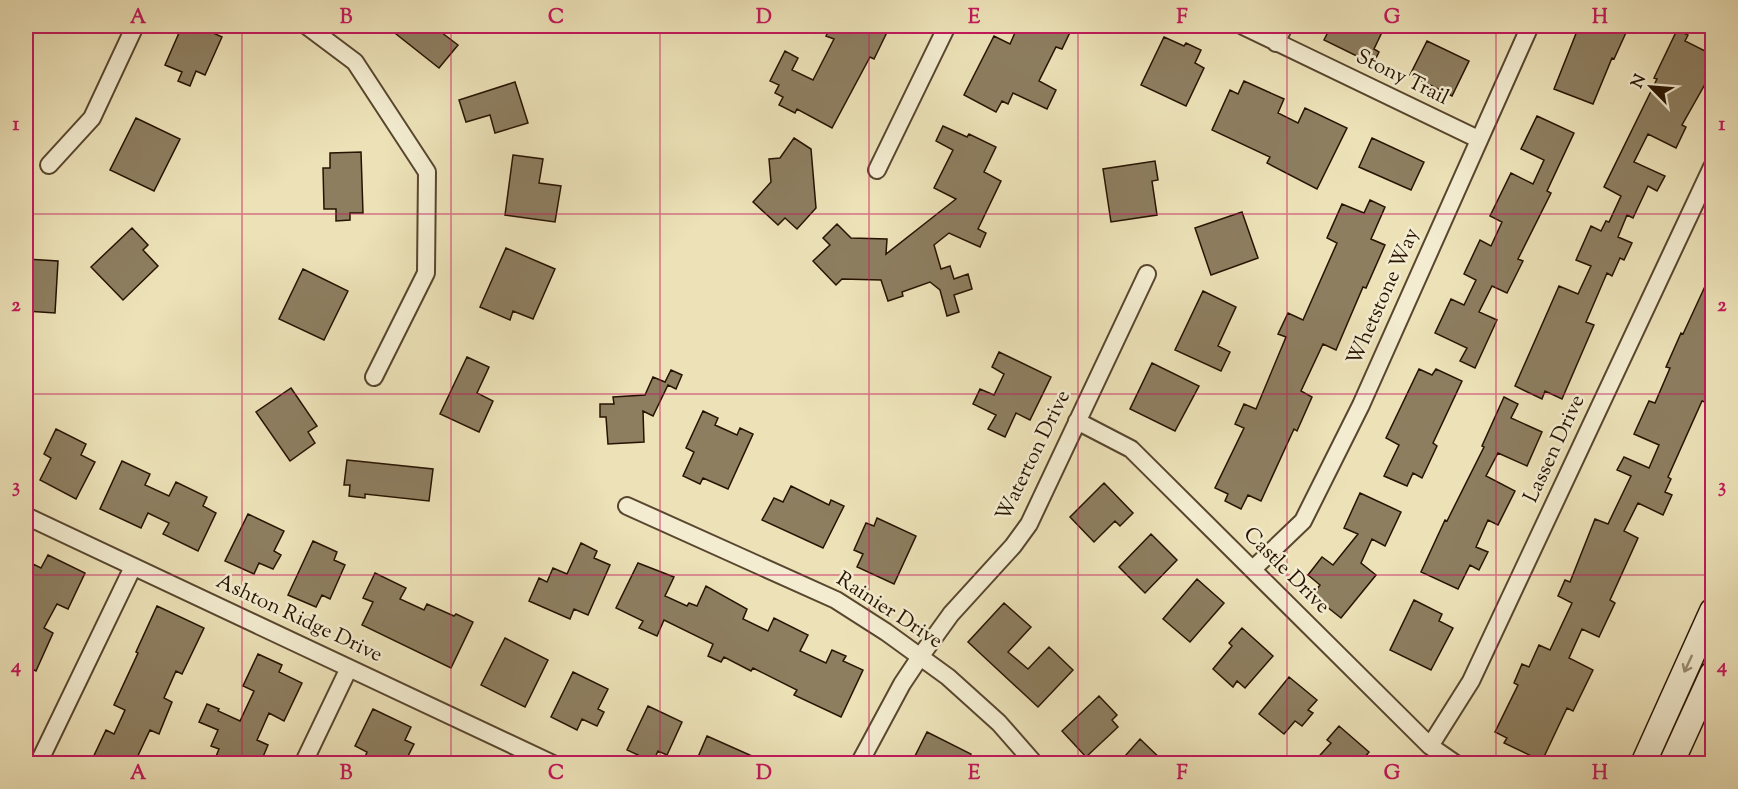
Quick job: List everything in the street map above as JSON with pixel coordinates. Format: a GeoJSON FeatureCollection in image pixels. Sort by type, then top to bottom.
{"type":"FeatureCollection","features":[{"type":"Feature","properties":{"kind":"main road"},"geometry":{"type":"LineString","coordinates":[[1642,764],[1713,611]]}},
{"type":"Feature","properties":{"kind":"main road"},"geometry":{"type":"LineString","coordinates":[[1671,764],[1713,674]]}},
{"type":"Feature","properties":{"kind":"street"},"geometry":{"type":"LineString","coordinates":[[49,165],[92,118],[135,26]]}},
{"type":"Feature","properties":{"kind":"street"},"geometry":{"type":"LineString","coordinates":[[307,26],[355,62],[427,172],[426,273],[374,377]]}},
{"type":"Feature","properties":{"kind":"street"},"geometry":{"type":"LineString","coordinates":[[877,170],[947,26]]}},
{"type":"Feature","properties":{"kind":"street","name":"Stony Trail"},"geometry":{"type":"LineString","coordinates":[[1243,26],[1478,139]]}},
{"type":"Feature","properties":{"kind":"street"},"geometry":{"type":"LineString","coordinates":[[1276,43],[1284,26]]}},
{"type":"Feature","properties":{"kind":"street","name":"Whetstone Way"},"geometry":{"type":"LineString","coordinates":[[1253,569],[1303,521],[1361,405],[1530,26]]}},
{"type":"Feature","properties":{"kind":"street","name":"Lassen Drive"},"geometry":{"type":"LineString","coordinates":[[1430,746],[1471,681],[1713,167]]}},
{"type":"Feature","properties":{"kind":"street","name":"Waterton Drive"},"geometry":{"type":"LineString","coordinates":[[859,764],[902,684],[920,657],[951,615],[1013,546],[1029,524],[1147,274]]}},
{"type":"Feature","properties":{"kind":"street","name":"Castle Drive"},"geometry":{"type":"LineString","coordinates":[[1077,421],[1131,449],[1430,746],[1456,764]]}},
{"type":"Feature","properties":{"kind":"street","name":"Rainier Drive"},"geometry":{"type":"LineString","coordinates":[[627,506],[836,600],[948,677],[999,723],[1035,764]]}},
{"type":"Feature","properties":{"kind":"street","name":"Ashton Ridge Drive"},"geometry":{"type":"LineString","coordinates":[[26,516],[552,764]]}},
{"type":"Feature","properties":{"kind":"street"},"geometry":{"type":"LineString","coordinates":[[38,764],[133,567]]}},
{"type":"Feature","properties":{"kind":"street"},"geometry":{"type":"LineString","coordinates":[[303,764],[349,668]]}},
{"type":"Feature","properties":{"kind":"building"},"geometry":{"type":"Polygon","coordinates":[[[182,26],[217,26],[213,33],[222,37],[205,75],[196,71],[190,86],[178,81],[182,72],[165,65],[182,26]]]}},
{"type":"Feature","properties":{"kind":"building"},"geometry":{"type":"Polygon","coordinates":[[[386,26],[433,26],[458,45],[439,68],[386,26]]]}},
{"type":"Feature","properties":{"kind":"building"},"geometry":{"type":"Polygon","coordinates":[[[831,26],[843,26],[852,30],[854,26],[890,26],[874,59],[870,57],[832,128],[797,109],[795,113],[779,105],[783,97],[775,93],[779,85],[770,81],[785,51],[798,58],[792,70],[813,80],[834,39],[826,36],[831,26]]]}},
{"type":"Feature","properties":{"kind":"building"},"geometry":{"type":"Polygon","coordinates":[[[1018,26],[1073,26],[1062,49],[1056,47],[1039,81],[1056,90],[1047,109],[1013,93],[1008,104],[1002,101],[996,112],[964,95],[994,36],[1010,44],[1018,26]]]}},
{"type":"Feature","properties":{"kind":"building"},"geometry":{"type":"Polygon","coordinates":[[[1331,26],[1385,26],[1374,49],[1379,52],[1373,64],[1324,40],[1331,26]]]}},
{"type":"Feature","properties":{"kind":"building"},"geometry":{"type":"Polygon","coordinates":[[[1579,26],[1629,26],[1614,59],[1612,58],[1593,104],[1554,89],[1579,26]]]}},
{"type":"Feature","properties":{"kind":"building"},"geometry":{"type":"Polygon","coordinates":[[[1677,30],[1688,35],[1685,41],[1713,55],[1713,70],[1682,125],[1686,127],[1676,148],[1648,134],[1634,162],[1665,176],[1657,191],[1648,186],[1633,218],[1627,215],[1618,237],[1632,243],[1624,260],[1620,258],[1612,276],[1607,273],[1586,322],[1594,325],[1562,399],[1545,391],[1542,399],[1515,386],[1559,286],[1578,294],[1591,266],[1576,260],[1591,226],[1601,231],[1606,221],[1609,222],[1621,196],[1604,187],[1657,79],[1654,78],[1677,30]]]}},
{"type":"Feature","properties":{"kind":"building"},"geometry":{"type":"Polygon","coordinates":[[[1164,37],[1184,46],[1186,43],[1201,50],[1195,63],[1204,68],[1186,106],[1141,85],[1164,37]]]}},
{"type":"Feature","properties":{"kind":"building"},"geometry":{"type":"Polygon","coordinates":[[[1427,41],[1469,61],[1452,96],[1410,75],[1427,41]]]}},
{"type":"Feature","properties":{"kind":"building"},"geometry":{"type":"Polygon","coordinates":[[[1244,81],[1284,99],[1278,113],[1298,123],[1305,108],[1347,128],[1317,189],[1267,163],[1270,157],[1212,130],[1230,90],[1238,94],[1244,81]]]}},
{"type":"Feature","properties":{"kind":"building"},"geometry":{"type":"Polygon","coordinates":[[[515,82],[528,123],[495,133],[490,115],[466,122],[459,100],[515,82]]]}},
{"type":"Feature","properties":{"kind":"building"},"geometry":{"type":"Polygon","coordinates":[[[1537,116],[1574,133],[1547,191],[1551,193],[1518,259],[1523,261],[1507,293],[1492,286],[1479,312],[1497,320],[1475,368],[1460,361],[1467,348],[1435,333],[1451,299],[1464,305],[1476,280],[1464,274],[1480,240],[1491,246],[1502,222],[1490,216],[1511,173],[1533,184],[1544,160],[1521,149],[1537,116]]]}},
{"type":"Feature","properties":{"kind":"building"},"geometry":{"type":"Polygon","coordinates":[[[136,118],[180,139],[154,191],[110,170],[136,118]]]}},
{"type":"Feature","properties":{"kind":"building"},"geometry":{"type":"Polygon","coordinates":[[[943,126],[967,137],[969,134],[996,147],[984,172],[1001,181],[978,229],[986,233],[980,247],[949,233],[934,245],[941,269],[950,266],[954,279],[968,274],[972,289],[954,295],[959,312],[947,316],[940,290],[930,282],[902,292],[903,296],[888,301],[881,280],[842,279],[836,285],[813,261],[830,245],[823,238],[837,224],[851,238],[887,239],[886,254],[956,199],[934,188],[953,150],[936,141],[943,126]]]}},
{"type":"Feature","properties":{"kind":"building"},"geometry":{"type":"Polygon","coordinates":[[[794,138],[811,149],[816,208],[797,229],[785,218],[778,225],[753,202],[771,182],[769,159],[780,158],[794,138]]]}},
{"type":"Feature","properties":{"kind":"building"},"geometry":{"type":"Polygon","coordinates":[[[1372,138],[1424,162],[1411,190],[1359,167],[1372,138]]]}},
{"type":"Feature","properties":{"kind":"building"},"geometry":{"type":"Polygon","coordinates":[[[361,152],[363,213],[350,213],[350,220],[336,221],[336,209],[324,209],[323,168],[330,168],[330,153],[361,152]]]}},
{"type":"Feature","properties":{"kind":"building"},"geometry":{"type":"Polygon","coordinates":[[[513,155],[543,159],[539,183],[561,186],[555,222],[505,215],[513,155]]]}},
{"type":"Feature","properties":{"kind":"building"},"geometry":{"type":"Polygon","coordinates":[[[1155,161],[1158,180],[1152,181],[1157,215],[1111,222],[1103,169],[1155,161]]]}},
{"type":"Feature","properties":{"kind":"building"},"geometry":{"type":"Polygon","coordinates":[[[1370,200],[1385,207],[1371,239],[1385,245],[1366,288],[1363,287],[1336,350],[1323,344],[1301,391],[1312,397],[1297,431],[1294,429],[1261,501],[1248,495],[1241,509],[1225,501],[1228,494],[1215,488],[1244,428],[1235,424],[1244,404],[1256,409],[1286,337],[1278,334],[1288,313],[1303,320],[1337,243],[1327,238],[1342,204],[1364,213],[1370,200]]]}},
{"type":"Feature","properties":{"kind":"building"},"geometry":{"type":"Polygon","coordinates":[[[1242,212],[1258,258],[1211,275],[1195,228],[1242,212]]]}},
{"type":"Feature","properties":{"kind":"building"},"geometry":{"type":"Polygon","coordinates":[[[132,228],[148,245],[143,250],[158,266],[123,300],[91,267],[132,228]]]}},
{"type":"Feature","properties":{"kind":"building"},"geometry":{"type":"Polygon","coordinates":[[[506,248],[555,269],[533,319],[513,311],[510,320],[480,307],[506,248]]]}},
{"type":"Feature","properties":{"kind":"building"},"geometry":{"type":"Polygon","coordinates":[[[26,259],[58,261],[55,313],[26,311],[26,259]]]}},
{"type":"Feature","properties":{"kind":"building"},"geometry":{"type":"Polygon","coordinates":[[[303,269],[348,291],[324,340],[279,319],[303,269]]]}},
{"type":"Feature","properties":{"kind":"building"},"geometry":{"type":"Polygon","coordinates":[[[1713,269],[1713,405],[1702,401],[1668,477],[1671,479],[1665,492],[1672,495],[1663,515],[1638,503],[1624,531],[1638,538],[1610,600],[1615,603],[1599,637],[1582,629],[1569,658],[1593,670],[1573,711],[1567,708],[1542,761],[1504,743],[1507,738],[1495,732],[1518,685],[1514,683],[1522,664],[1529,667],[1539,645],[1550,650],[1572,603],[1558,596],[1565,580],[1570,582],[1595,519],[1608,524],[1631,476],[1617,470],[1624,457],[1649,468],[1659,445],[1634,434],[1649,401],[1655,403],[1670,368],[1666,367],[1713,269]]]}},
{"type":"Feature","properties":{"kind":"building"},"geometry":{"type":"Polygon","coordinates":[[[1203,291],[1236,307],[1218,346],[1230,352],[1221,371],[1175,350],[1203,291]]]}},
{"type":"Feature","properties":{"kind":"building"},"geometry":{"type":"Polygon","coordinates":[[[999,352],[1051,377],[1030,420],[1016,413],[1005,437],[988,429],[996,415],[973,404],[980,389],[994,395],[1004,374],[992,367],[999,352]]]}},
{"type":"Feature","properties":{"kind":"building"},"geometry":{"type":"Polygon","coordinates":[[[467,357],[489,367],[477,393],[493,401],[479,432],[440,414],[467,357]]]}},
{"type":"Feature","properties":{"kind":"building"},"geometry":{"type":"Polygon","coordinates":[[[1152,363],[1199,386],[1175,431],[1130,409],[1152,363]]]}},
{"type":"Feature","properties":{"kind":"building"},"geometry":{"type":"Polygon","coordinates":[[[1419,369],[1432,375],[1436,369],[1462,381],[1433,443],[1437,446],[1422,478],[1413,473],[1407,486],[1384,476],[1399,445],[1386,438],[1419,369]]]}},
{"type":"Feature","properties":{"kind":"building"},"geometry":{"type":"Polygon","coordinates":[[[671,370],[682,375],[676,389],[668,385],[653,416],[643,411],[644,442],[608,444],[606,417],[600,417],[600,404],[614,404],[613,397],[645,395],[653,377],[665,382],[671,370]]]}},
{"type":"Feature","properties":{"kind":"building"},"geometry":{"type":"Polygon","coordinates":[[[291,388],[317,426],[308,432],[315,443],[290,461],[256,412],[291,388]]]}},
{"type":"Feature","properties":{"kind":"building"},"geometry":{"type":"Polygon","coordinates":[[[1504,397],[1518,404],[1511,418],[1542,432],[1527,466],[1498,453],[1486,476],[1515,491],[1498,525],[1488,520],[1476,547],[1488,552],[1479,570],[1470,565],[1458,589],[1421,572],[1445,520],[1447,521],[1484,447],[1482,446],[1504,397]]]}},
{"type":"Feature","properties":{"kind":"building"},"geometry":{"type":"Polygon","coordinates":[[[703,411],[718,418],[715,425],[737,435],[740,428],[753,434],[728,489],[703,478],[700,484],[683,476],[694,452],[686,448],[703,411]]]}},
{"type":"Feature","properties":{"kind":"building"},"geometry":{"type":"Polygon","coordinates":[[[56,429],[86,444],[81,455],[95,462],[76,499],[40,480],[51,458],[44,454],[56,429]]]}},
{"type":"Feature","properties":{"kind":"building"},"geometry":{"type":"Polygon","coordinates":[[[347,460],[433,469],[429,501],[365,494],[365,498],[349,496],[350,485],[344,485],[347,460]]]}},
{"type":"Feature","properties":{"kind":"building"},"geometry":{"type":"Polygon","coordinates":[[[122,461],[150,474],[145,485],[169,496],[176,482],[207,497],[203,506],[216,513],[198,551],[163,534],[169,523],[148,513],[141,528],[100,509],[122,461]]]}},
{"type":"Feature","properties":{"kind":"building"},"geometry":{"type":"Polygon","coordinates":[[[1104,483],[1133,513],[1120,526],[1115,521],[1094,542],[1070,517],[1104,483]]]}},
{"type":"Feature","properties":{"kind":"building"},"geometry":{"type":"Polygon","coordinates":[[[791,486],[829,505],[831,500],[844,506],[823,548],[762,520],[774,498],[783,502],[791,486]]]}},
{"type":"Feature","properties":{"kind":"building"},"geometry":{"type":"Polygon","coordinates":[[[1360,493],[1401,512],[1385,546],[1372,539],[1361,563],[1376,575],[1341,618],[1312,595],[1320,585],[1308,575],[1322,557],[1333,565],[1358,534],[1344,528],[1360,493]]]}},
{"type":"Feature","properties":{"kind":"building"},"geometry":{"type":"Polygon","coordinates":[[[248,514],[284,531],[274,551],[281,555],[273,569],[259,563],[254,574],[225,561],[248,514]]]}},
{"type":"Feature","properties":{"kind":"building"},"geometry":{"type":"Polygon","coordinates":[[[877,518],[916,536],[894,584],[857,567],[863,554],[854,550],[866,523],[874,526],[877,518]]]}},
{"type":"Feature","properties":{"kind":"building"},"geometry":{"type":"Polygon","coordinates":[[[1151,534],[1177,560],[1145,593],[1119,567],[1151,534]]]}},
{"type":"Feature","properties":{"kind":"building"},"geometry":{"type":"Polygon","coordinates":[[[313,541],[337,552],[334,560],[345,565],[330,599],[322,595],[316,607],[288,595],[313,541]]]}},
{"type":"Feature","properties":{"kind":"building"},"geometry":{"type":"Polygon","coordinates":[[[581,543],[597,551],[594,558],[610,565],[588,615],[574,609],[570,619],[529,601],[539,578],[547,582],[553,568],[567,574],[581,543]]]}},
{"type":"Feature","properties":{"kind":"building"},"geometry":{"type":"Polygon","coordinates":[[[48,555],[85,573],[68,609],[57,604],[44,628],[53,633],[36,671],[26,666],[26,579],[33,564],[41,568],[48,555]]]}},
{"type":"Feature","properties":{"kind":"building"},"geometry":{"type":"Polygon","coordinates":[[[638,563],[674,577],[665,596],[687,606],[689,603],[697,606],[706,586],[747,609],[743,619],[768,631],[774,618],[808,635],[800,651],[826,663],[832,650],[846,656],[843,661],[863,670],[841,717],[794,695],[797,690],[753,668],[751,671],[724,657],[721,662],[708,656],[713,644],[664,620],[657,636],[639,628],[643,621],[616,608],[638,563]]]}},
{"type":"Feature","properties":{"kind":"building"},"geometry":{"type":"Polygon","coordinates":[[[375,573],[406,588],[400,599],[424,610],[427,604],[473,622],[451,668],[362,625],[373,602],[363,598],[375,573]]]}},
{"type":"Feature","properties":{"kind":"building"},"geometry":{"type":"Polygon","coordinates":[[[1197,579],[1224,603],[1190,642],[1163,619],[1197,579]]]}},
{"type":"Feature","properties":{"kind":"building"},"geometry":{"type":"Polygon","coordinates":[[[1414,600],[1442,614],[1439,621],[1453,628],[1431,670],[1390,650],[1414,600]]]}},
{"type":"Feature","properties":{"kind":"building"},"geometry":{"type":"Polygon","coordinates":[[[1004,603],[1031,627],[1008,652],[1028,669],[1049,647],[1073,670],[1038,707],[968,642],[1004,603]]]}},
{"type":"Feature","properties":{"kind":"building"},"geometry":{"type":"Polygon","coordinates":[[[157,606],[204,628],[182,674],[176,671],[164,698],[172,702],[159,734],[150,730],[134,764],[90,764],[106,730],[114,734],[125,710],[114,705],[157,606]]]}},
{"type":"Feature","properties":{"kind":"building"},"geometry":{"type":"Polygon","coordinates":[[[1242,628],[1273,656],[1245,688],[1237,681],[1233,687],[1213,669],[1232,646],[1229,643],[1242,628]]]}},
{"type":"Feature","properties":{"kind":"building"},"geometry":{"type":"Polygon","coordinates":[[[505,638],[548,660],[525,707],[481,685],[505,638]]]}},
{"type":"Feature","properties":{"kind":"building"},"geometry":{"type":"Polygon","coordinates":[[[258,654],[282,665],[279,672],[302,683],[284,721],[269,713],[257,740],[268,745],[260,764],[213,764],[219,749],[211,746],[218,730],[199,722],[207,704],[240,721],[254,691],[243,686],[258,654]]]}},
{"type":"Feature","properties":{"kind":"building"},"geometry":{"type":"Polygon","coordinates":[[[573,672],[608,689],[598,709],[604,712],[597,726],[582,719],[577,730],[551,717],[573,672]]]}},
{"type":"Feature","properties":{"kind":"building"},"geometry":{"type":"Polygon","coordinates":[[[1289,677],[1317,700],[1308,710],[1313,713],[1302,726],[1295,721],[1284,734],[1259,714],[1289,677]]]}},
{"type":"Feature","properties":{"kind":"building"},"geometry":{"type":"Polygon","coordinates":[[[1099,696],[1117,715],[1112,720],[1118,727],[1086,757],[1062,731],[1099,696]]]}},
{"type":"Feature","properties":{"kind":"building"},"geometry":{"type":"Polygon","coordinates":[[[648,706],[682,722],[667,755],[658,751],[653,762],[627,750],[648,706]]]}},
{"type":"Feature","properties":{"kind":"building"},"geometry":{"type":"Polygon","coordinates":[[[373,709],[411,727],[405,740],[414,744],[404,764],[372,764],[364,760],[367,752],[355,746],[373,709]]]}},
{"type":"Feature","properties":{"kind":"building"},"geometry":{"type":"Polygon","coordinates":[[[1339,726],[1369,752],[1359,764],[1312,764],[1331,743],[1327,740],[1339,726]]]}},
{"type":"Feature","properties":{"kind":"building"},"geometry":{"type":"Polygon","coordinates":[[[927,732],[971,754],[967,764],[911,764],[927,732]]]}},
{"type":"Feature","properties":{"kind":"building"},"geometry":{"type":"Polygon","coordinates":[[[707,736],[770,764],[695,764],[707,736]]]}},
{"type":"Feature","properties":{"kind":"building"},"geometry":{"type":"Polygon","coordinates":[[[1140,739],[1166,764],[1118,764],[1140,739]]]}}]}
